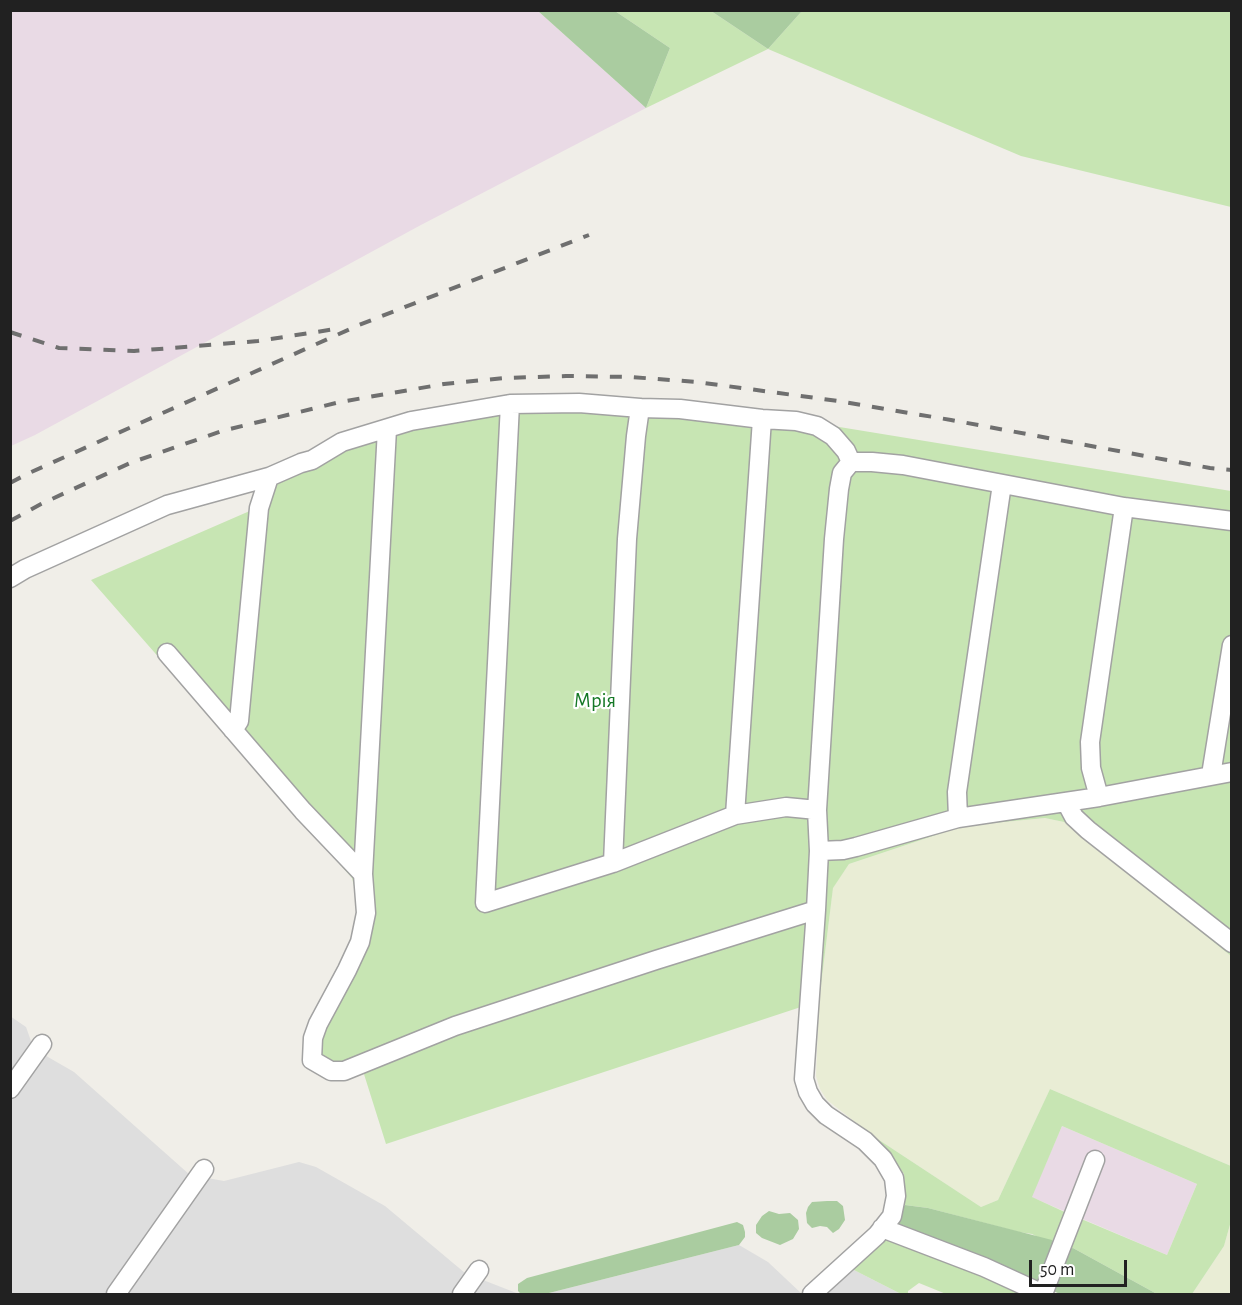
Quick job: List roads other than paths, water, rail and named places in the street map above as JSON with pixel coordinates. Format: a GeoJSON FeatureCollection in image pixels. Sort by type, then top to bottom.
{"type":"FeatureCollection","features":[{"type":"Feature","properties":{"kind":"street"},"geometry":{"type":"LineString","coordinates":[[10,578],[25,569],[167,505],[269,477],[312,460],[342,442],[411,422],[510,404],[579,403],[680,409],[796,421],[817,426],[833,436],[846,451],[851,462]]}},
{"type":"Feature","properties":{"kind":"street"},"geometry":{"type":"LineString","coordinates":[[510,404],[485,903],[613,862],[735,815],[786,807],[817,810]]}},
{"type":"Feature","properties":{"kind":"street"},"geometry":{"type":"LineString","coordinates":[[613,862],[627,539],[640,408]]}},
{"type":"Feature","properties":{"kind":"street"},"geometry":{"type":"LineString","coordinates":[[735,815],[762,419]]}},
{"type":"Feature","properties":{"kind":"street"},"geometry":{"type":"LineString","coordinates":[[387,429],[363,874],[366,913],[360,942],[313,1038],[312,1060],[331,1071],[344,1071],[455,1026],[816,910]]}},
{"type":"Feature","properties":{"kind":"street"},"geometry":{"type":"LineString","coordinates":[[812,1294],[877,1235],[891,1216],[896,1196],[894,1178],[884,1159],[865,1141],[835,1121],[816,1104],[808,1092],[804,1079],[819,851],[817,810],[837,512],[842,472],[851,462],[903,465],[1124,507],[1232,521]]}},
{"type":"Feature","properties":{"kind":"street"},"geometry":{"type":"LineString","coordinates":[[233,730],[239,721],[258,508],[269,477]]}},
{"type":"Feature","properties":{"kind":"street"},"geometry":{"type":"LineString","coordinates":[[958,818],[957,792],[1002,484]]}},
{"type":"Feature","properties":{"kind":"street"},"geometry":{"type":"LineString","coordinates":[[1099,797],[1091,768],[1090,742],[1124,507]]}},
{"type":"Feature","properties":{"kind":"street"},"geometry":{"type":"LineString","coordinates":[[1211,775],[1232,645]]}},
{"type":"Feature","properties":{"kind":"street"},"geometry":{"type":"LineString","coordinates":[[167,653],[303,811],[363,874]]}},
{"type":"Feature","properties":{"kind":"street"},"geometry":{"type":"LineString","coordinates":[[819,851],[856,847],[958,818],[1099,797],[1232,772]]}},
{"type":"Feature","properties":{"kind":"street"},"geometry":{"type":"LineString","coordinates":[[1066,802],[1074,817],[1088,830],[1232,943]]}},
{"type":"Feature","properties":{"kind":"street"},"geometry":{"type":"LineString","coordinates":[[10,1089],[42,1044]]}},
{"type":"Feature","properties":{"kind":"street"},"geometry":{"type":"LineString","coordinates":[[882,1228],[984,1267],[1043,1294],[1095,1160]]}},
{"type":"Feature","properties":{"kind":"street"},"geometry":{"type":"LineString","coordinates":[[116,1294],[204,1169]]}},
{"type":"Feature","properties":{"kind":"street"},"geometry":{"type":"LineString","coordinates":[[462,1294],[479,1270]]}},
{"type":"Feature","properties":{"kind":"railway"},"geometry":{"type":"LineString","coordinates":[[10,483],[359,325],[589,235]]}},
{"type":"Feature","properties":{"kind":"railway"},"geometry":{"type":"LineString","coordinates":[[10,332],[59,348],[134,351],[258,341],[342,328]]}},
{"type":"Feature","properties":{"kind":"railway"},"geometry":{"type":"LineString","coordinates":[[10,521],[41,504],[130,463],[222,431],[340,402],[444,384],[504,378],[631,377],[697,382],[838,401],[1210,468],[1232,470]]}},
{"type":"Feature","properties":{"kind":"park label","name":"Мрія"},"geometry":{"type":"Point","coordinates":[595,701]}}]}
